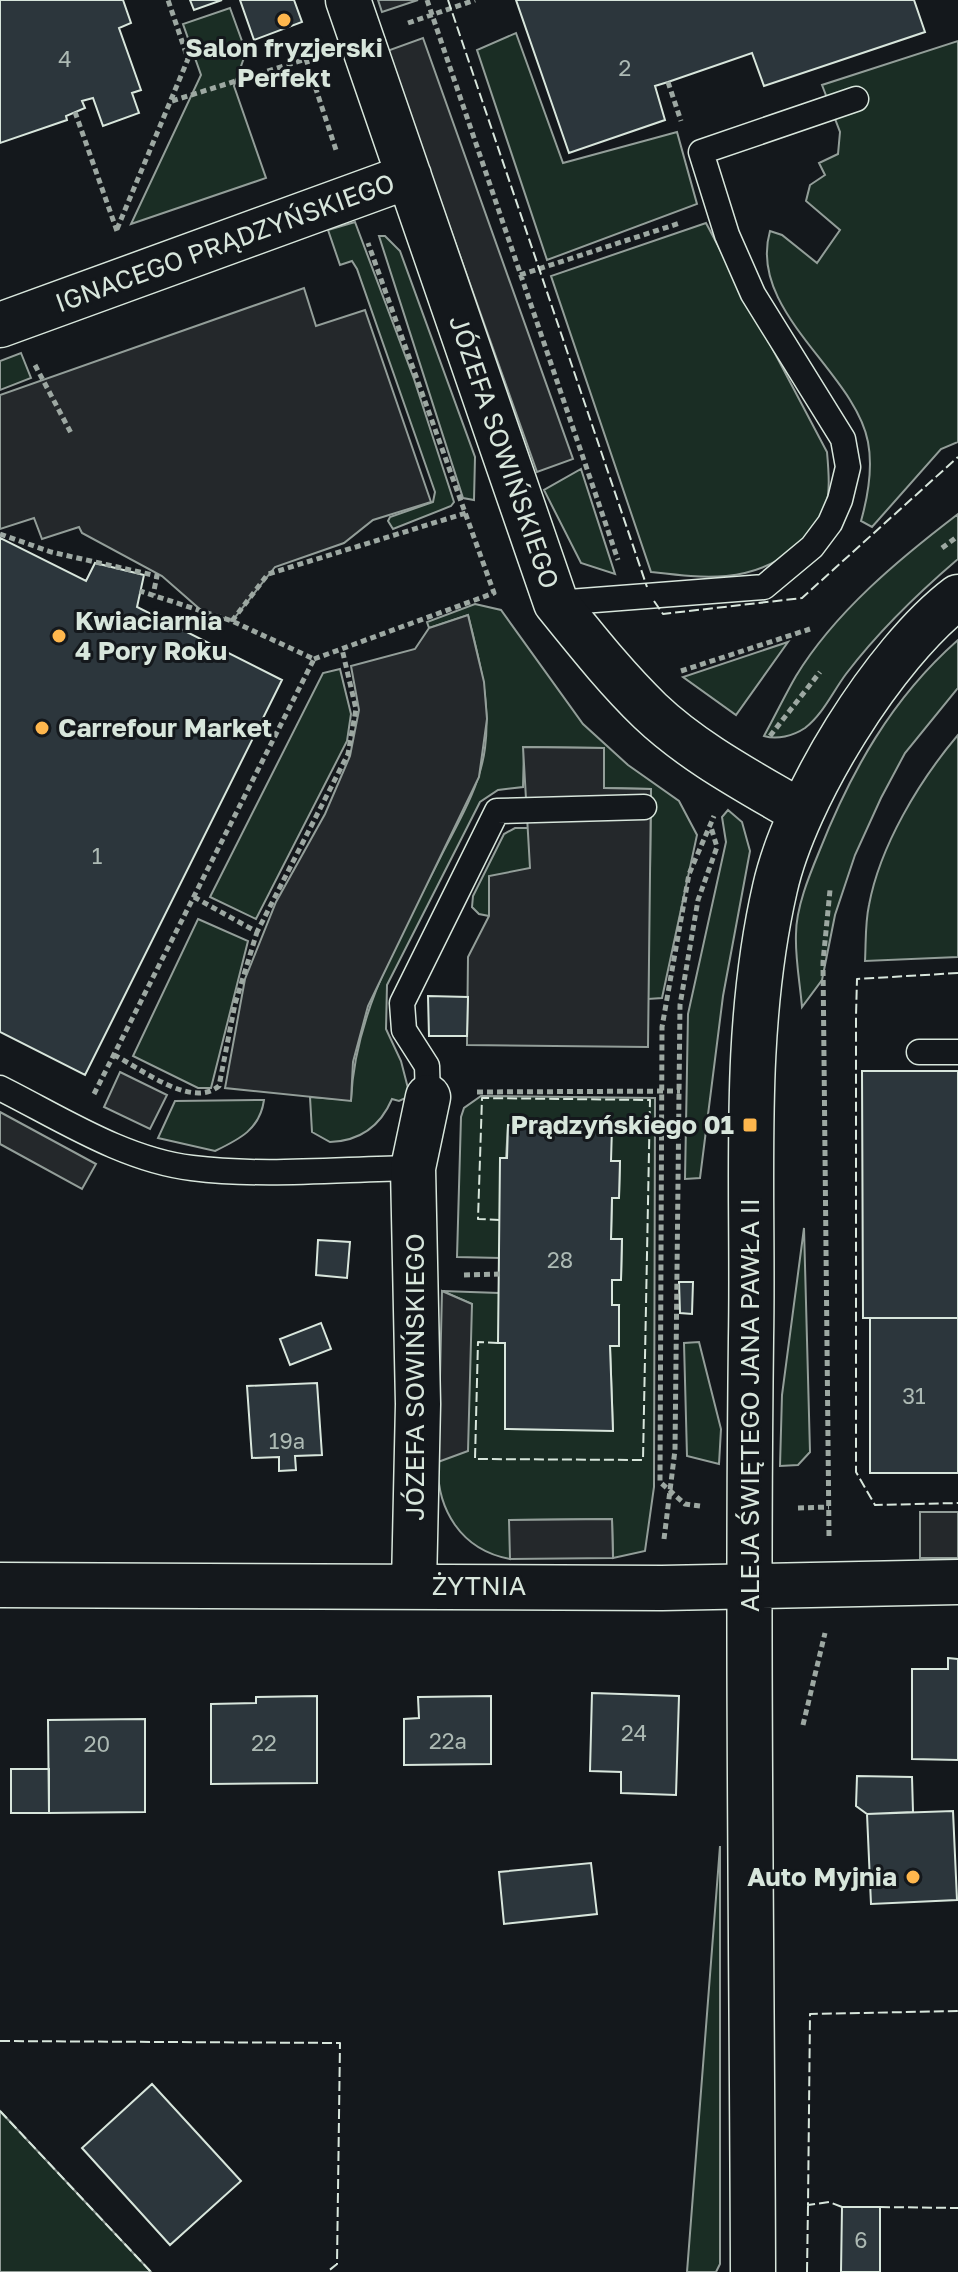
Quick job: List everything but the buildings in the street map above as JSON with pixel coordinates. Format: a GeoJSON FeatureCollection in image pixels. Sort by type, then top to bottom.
{"type":"FeatureCollection","features":[{"type":"Feature","properties":{"kind":"street","name":"IGNACEGO PRĄDZYŃSKIEGO"},"geometry":{"type":"LineString","coordinates":[[0,325],[409,176],[348,0]]}},
{"type":"Feature","properties":{"kind":"street","name":"JÓZEFA SOWIŃSKIEGO"},"geometry":{"type":"LineString","coordinates":[[409,176],[556,603],[606,665],[652,713],[739,777],[799,811]]}},
{"type":"Feature","properties":{"kind":"street","name":"ALEJA ŚWIĘTEGO JANA PAWŁA II"},"geometry":{"type":"LineString","coordinates":[[753,2272],[748,1586],[750,1125],[755,991],[775,884],[799,811],[894,660],[958,597]]}},
{"type":"Feature","properties":{"kind":"street","name":"JÓZEFA SOWIŃSKIEGO"},"geometry":{"type":"LineString","coordinates":[[414,1585],[418,1404],[413,1168],[428,1097]]}},
{"type":"Feature","properties":{"kind":"street","name":"ŻYTNIA"},"geometry":{"type":"LineString","coordinates":[[0,1585],[748,1586],[958,1582]]}},
{"type":"Feature","properties":{"kind":"lane"},"geometry":{"type":"LineString","coordinates":[[556,603],[764,587],[812,547],[830,523],[848,467],[843,439],[753,294],[719,210],[701,152],[856,99]]}},
{"type":"Feature","properties":{"kind":"lane"},"geometry":{"type":"LineString","coordinates":[[428,1097],[427,1066],[404,1030],[402,1003],[497,811],[644,807]]}},
{"type":"Feature","properties":{"kind":"lane"},"geometry":{"type":"LineString","coordinates":[[919,1052],[958,1052]]}},
{"type":"Feature","properties":{"kind":"lane"},"geometry":{"type":"LineString","coordinates":[[0,1088],[116,1147],[190,1168],[276,1171],[413,1168]]}},
{"type":"Feature","properties":{"kind":"path"},"geometry":{"type":"LineString","coordinates":[[116,230],[188,59],[168,0]]}},
{"type":"Feature","properties":{"kind":"path"},"geometry":{"type":"LineString","coordinates":[[427,0],[631,596]]}},
{"type":"Feature","properties":{"kind":"path"},"geometry":{"type":"LineString","coordinates":[[432,15],[475,0]]}},
{"type":"Feature","properties":{"kind":"path"},"geometry":{"type":"LineString","coordinates":[[171,101],[306,59]]}},
{"type":"Feature","properties":{"kind":"path"},"geometry":{"type":"LineString","coordinates":[[75,112],[132,277]]}},
{"type":"Feature","properties":{"kind":"path"},"geometry":{"type":"LineString","coordinates":[[520,275],[719,210]]}},
{"type":"Feature","properties":{"kind":"path"},"geometry":{"type":"LineString","coordinates":[[40,381],[71,433]]}},
{"type":"Feature","properties":{"kind":"path"},"geometry":{"type":"LineString","coordinates":[[232,621],[268,574],[466,513]]}},
{"type":"Feature","properties":{"kind":"path"},"geometry":{"type":"LineString","coordinates":[[0,534],[51,552],[157,576],[153,595]]}},
{"type":"Feature","properties":{"kind":"path"},"geometry":{"type":"LineString","coordinates":[[140,591],[232,621],[314,659]]}},
{"type":"Feature","properties":{"kind":"path"},"geometry":{"type":"LineString","coordinates":[[78,1127],[314,659],[494,593]]}},
{"type":"Feature","properties":{"kind":"path"},"geometry":{"type":"LineString","coordinates":[[668,675],[810,629]]}},
{"type":"Feature","properties":{"kind":"path"},"geometry":{"type":"LineString","coordinates":[[114,1055],[188,1094],[210,1093],[219,1086],[235,1004],[257,932],[348,754],[356,709],[342,649]]}},
{"type":"Feature","properties":{"kind":"path"},"geometry":{"type":"LineString","coordinates":[[664,1542],[675,1450],[680,1005],[698,900],[717,847],[710,823],[702,812]]}},
{"type":"Feature","properties":{"kind":"path"},"geometry":{"type":"LineString","coordinates":[[709,1507],[685,1504],[660,1482],[661,1090],[662,1027],[689,874],[715,813]]}},
{"type":"Feature","properties":{"kind":"path"},"geometry":{"type":"LineString","coordinates":[[829,1550],[823,962],[831,879]]}},
{"type":"Feature","properties":{"kind":"path"},"geometry":{"type":"LineString","coordinates":[[194,897],[257,932]]}},
{"type":"Feature","properties":{"kind":"path"},"geometry":{"type":"LineString","coordinates":[[472,1095],[481,1090],[680,1091]]}},
{"type":"Feature","properties":{"kind":"path"},"geometry":{"type":"LineString","coordinates":[[449,1276],[500,1274]]}},
{"type":"Feature","properties":{"kind":"path"},"geometry":{"type":"LineString","coordinates":[[788,1508],[829,1507]]}},
{"type":"Feature","properties":{"kind":"green space"},"geometry":{"type":"Polygon","coordinates":[[[230,8],[246,52],[234,86],[266,178],[131,224],[201,75],[183,24],[230,8]]]}},
{"type":"Feature","properties":{"kind":"green space"},"geometry":{"type":"Polygon","coordinates":[[[516,33],[563,163],[677,132],[697,204],[547,260],[477,50],[516,33]]]}},
{"type":"Feature","properties":{"kind":"green space"},"geometry":{"type":"Polygon","coordinates":[[[958,41],[958,442],[941,449],[872,527],[861,521],[870,472],[868,442],[859,416],[844,391],[787,314],[774,288],[767,260],[770,231],[782,235],[817,263],[840,230],[806,201],[810,185],[825,175],[819,163],[838,154],[840,132],[822,85],[958,41]]]}},
{"type":"Feature","properties":{"kind":"green space"},"geometry":{"type":"Polygon","coordinates":[[[355,222],[414,379],[454,502],[451,506],[393,529],[388,521],[390,517],[433,502],[435,492],[357,269],[352,261],[340,265],[328,230],[355,222]]]}},
{"type":"Feature","properties":{"kind":"green space"},"geometry":{"type":"Polygon","coordinates":[[[706,223],[827,452],[829,482],[822,518],[793,550],[760,569],[707,577],[651,572],[551,276],[706,223]]]}},
{"type":"Feature","properties":{"kind":"green space"},"geometry":{"type":"Polygon","coordinates":[[[379,236],[385,236],[400,251],[475,457],[474,500],[463,498],[379,236]]]}},
{"type":"Feature","properties":{"kind":"green space"},"geometry":{"type":"Polygon","coordinates":[[[21,353],[31,378],[0,390],[0,361],[21,353]]]}},
{"type":"Feature","properties":{"kind":"green space"},"geometry":{"type":"Polygon","coordinates":[[[581,469],[615,574],[581,563],[544,490],[581,469]]]}},
{"type":"Feature","properties":{"kind":"green space"},"geometry":{"type":"Polygon","coordinates":[[[958,514],[958,559],[871,643],[811,722],[790,735],[764,736],[796,676],[829,630],[891,568],[958,514]]]}},
{"type":"Feature","properties":{"kind":"green space"},"geometry":{"type":"Polygon","coordinates":[[[475,604],[501,610],[583,724],[628,765],[679,801],[697,835],[662,998],[648,999],[649,878],[490,876],[489,916],[479,914],[472,907],[473,896],[504,834],[515,828],[531,828],[530,868],[650,869],[651,789],[604,788],[604,748],[524,747],[523,787],[498,790],[480,802],[387,985],[386,1029],[401,1061],[410,1096],[399,1101],[392,1099],[368,1131],[351,1139],[330,1142],[312,1132],[310,1097],[351,1100],[354,1067],[371,1004],[396,944],[468,804],[479,776],[485,748],[485,697],[468,615],[429,628],[427,622],[475,604]]]}},
{"type":"Feature","properties":{"kind":"green space"},"geometry":{"type":"Polygon","coordinates":[[[958,640],[958,688],[905,753],[881,798],[855,855],[835,915],[822,980],[802,1007],[796,952],[798,914],[831,822],[860,765],[893,711],[934,662],[958,640]]]}},
{"type":"Feature","properties":{"kind":"green space"},"geometry":{"type":"Polygon","coordinates":[[[788,642],[736,715],[683,677],[788,642]]]}},
{"type":"Feature","properties":{"kind":"green space"},"geometry":{"type":"Polygon","coordinates":[[[340,669],[351,714],[347,741],[256,919],[210,897],[323,673],[340,669]]]}},
{"type":"Feature","properties":{"kind":"green space"},"geometry":{"type":"Polygon","coordinates":[[[958,735],[958,957],[865,961],[868,912],[882,860],[916,793],[958,735]]]}},
{"type":"Feature","properties":{"kind":"green space"},"geometry":{"type":"Polygon","coordinates":[[[728,810],[742,822],[750,851],[723,996],[700,1178],[685,1179],[688,1014],[726,842],[722,817],[728,810]]]}},
{"type":"Feature","properties":{"kind":"green space"},"geometry":{"type":"Polygon","coordinates":[[[198,919],[248,941],[211,1088],[198,1088],[133,1056],[198,919]]]}},
{"type":"Feature","properties":{"kind":"green space"},"geometry":{"type":"Polygon","coordinates":[[[481,1096],[655,1098],[654,1487],[645,1551],[613,1558],[612,1519],[510,1520],[510,1559],[478,1547],[465,1537],[447,1511],[438,1462],[472,1304],[442,1291],[499,1293],[505,1343],[505,1429],[613,1430],[610,1346],[619,1305],[612,1305],[612,1280],[621,1280],[622,1239],[611,1239],[612,1198],[619,1197],[620,1162],[611,1161],[611,1127],[508,1125],[500,1258],[457,1257],[461,1117],[464,1108],[481,1096]]]}},
{"type":"Feature","properties":{"kind":"green space"},"geometry":{"type":"Polygon","coordinates":[[[264,1100],[253,1126],[215,1151],[158,1138],[175,1101],[264,1100]]]}},
{"type":"Feature","properties":{"kind":"green space"},"geometry":{"type":"Polygon","coordinates":[[[804,1228],[810,1452],[798,1465],[780,1466],[782,1395],[804,1228]]]}},
{"type":"Feature","properties":{"kind":"green space"},"geometry":{"type":"Polygon","coordinates":[[[699,1342],[721,1429],[719,1464],[687,1456],[684,1343],[699,1342]]]}},
{"type":"Feature","properties":{"kind":"green space"},"geometry":{"type":"Polygon","coordinates":[[[720,1846],[720,2264],[716,2272],[687,2272],[720,1846]]]}},
{"type":"Feature","properties":{"kind":"green space"},"geometry":{"type":"Polygon","coordinates":[[[0,2111],[151,2272],[0,2272],[0,2111]]]}},
{"type":"Feature","properties":{"kind":"shaded area"},"geometry":{"type":"Polygon","coordinates":[[[378,0],[418,0],[382,12],[378,0]]]}},
{"type":"Feature","properties":{"kind":"shaded area"},"geometry":{"type":"Polygon","coordinates":[[[423,38],[573,459],[537,472],[387,51],[423,38]]]}},
{"type":"Feature","properties":{"kind":"shaded area"},"geometry":{"type":"Polygon","coordinates":[[[304,288],[316,326],[365,310],[431,502],[373,520],[344,543],[275,567],[232,621],[202,611],[162,576],[82,533],[79,527],[42,539],[34,518],[0,529],[0,395],[304,288]]]}},
{"type":"Feature","properties":{"kind":"shaded area"},"geometry":{"type":"Polygon","coordinates":[[[468,615],[484,682],[487,719],[479,777],[368,1006],[353,1062],[351,1101],[225,1088],[245,979],[276,902],[325,814],[350,756],[359,710],[351,666],[415,649],[429,628],[468,615]]]}},
{"type":"Feature","properties":{"kind":"shaded area"},"geometry":{"type":"Polygon","coordinates":[[[523,747],[604,748],[604,788],[651,789],[648,1047],[467,1045],[468,957],[489,916],[489,876],[530,868],[523,747]]]}},
{"type":"Feature","properties":{"kind":"shaded area"},"geometry":{"type":"Polygon","coordinates":[[[120,1072],[167,1095],[150,1129],[104,1107],[120,1072]]]}},
{"type":"Feature","properties":{"kind":"shaded area"},"geometry":{"type":"Polygon","coordinates":[[[0,1112],[96,1164],[82,1189],[0,1144],[0,1112]]]}},
{"type":"Feature","properties":{"kind":"shaded area"},"geometry":{"type":"Polygon","coordinates":[[[442,1291],[472,1304],[468,1451],[438,1462],[442,1291]]]}},
{"type":"Feature","properties":{"kind":"shaded area"},"geometry":{"type":"Polygon","coordinates":[[[920,1512],[958,1512],[958,1558],[920,1558],[920,1512]]]}},
{"type":"Feature","properties":{"kind":"shaded area"},"geometry":{"type":"Polygon","coordinates":[[[612,1519],[613,1558],[510,1559],[509,1520],[612,1519]]]}},
{"type":"Feature","properties":{"kind":"fence"},"geometry":{"type":"LineString","coordinates":[[448,0],[647,587]]}},
{"type":"Feature","properties":{"kind":"fence"},"geometry":{"type":"LineString","coordinates":[[654,601],[663,614],[802,598],[958,457]]}},
{"type":"Feature","properties":{"kind":"fence"},"geometry":{"type":"LineString","coordinates":[[958,973],[857,979],[856,1016],[856,1472],[875,1505],[958,1503]]}},
{"type":"Feature","properties":{"kind":"fence"},"geometry":{"type":"LineString","coordinates":[[498,1343],[478,1342],[475,1459],[643,1460],[650,1100],[482,1098],[478,1219],[500,1220]]}},
{"type":"Feature","properties":{"kind":"fence"},"geometry":{"type":"LineString","coordinates":[[842,2207],[829,2202],[808,2205],[810,2014],[958,2011]]}},
{"type":"Feature","properties":{"kind":"fence"},"geometry":{"type":"LineString","coordinates":[[0,2041],[340,2043],[337,2264],[327,2272]]}},
{"type":"Feature","properties":{"kind":"fence"},"geometry":{"type":"LineString","coordinates":[[0,2111],[151,2272]]}},
{"type":"Feature","properties":{"kind":"fence"},"geometry":{"type":"LineString","coordinates":[[807,2272],[808,2205]]}},
{"type":"Feature","properties":{"kind":"fence"},"geometry":{"type":"LineString","coordinates":[[880,2207],[958,2208]]}},
{"type":"Feature","properties":{"kind":"place","name":"Salon fryzjerski Perfekt"},"geometry":{"type":"Point","coordinates":[284,20]}},
{"type":"Feature","properties":{"kind":"place","name":"Kwiaciarnia 4 Pory Roku"},"geometry":{"type":"Point","coordinates":[59,636]}},
{"type":"Feature","properties":{"kind":"place","name":"Carrefour Market"},"geometry":{"type":"Point","coordinates":[42,728]}},
{"type":"Feature","properties":{"kind":"place","name":"Prądzyńskiego 01"},"geometry":{"type":"Point","coordinates":[750,1125]}},
{"type":"Feature","properties":{"kind":"place","name":"Auto Myjnia"},"geometry":{"type":"Point","coordinates":[913,1877]}}]}
